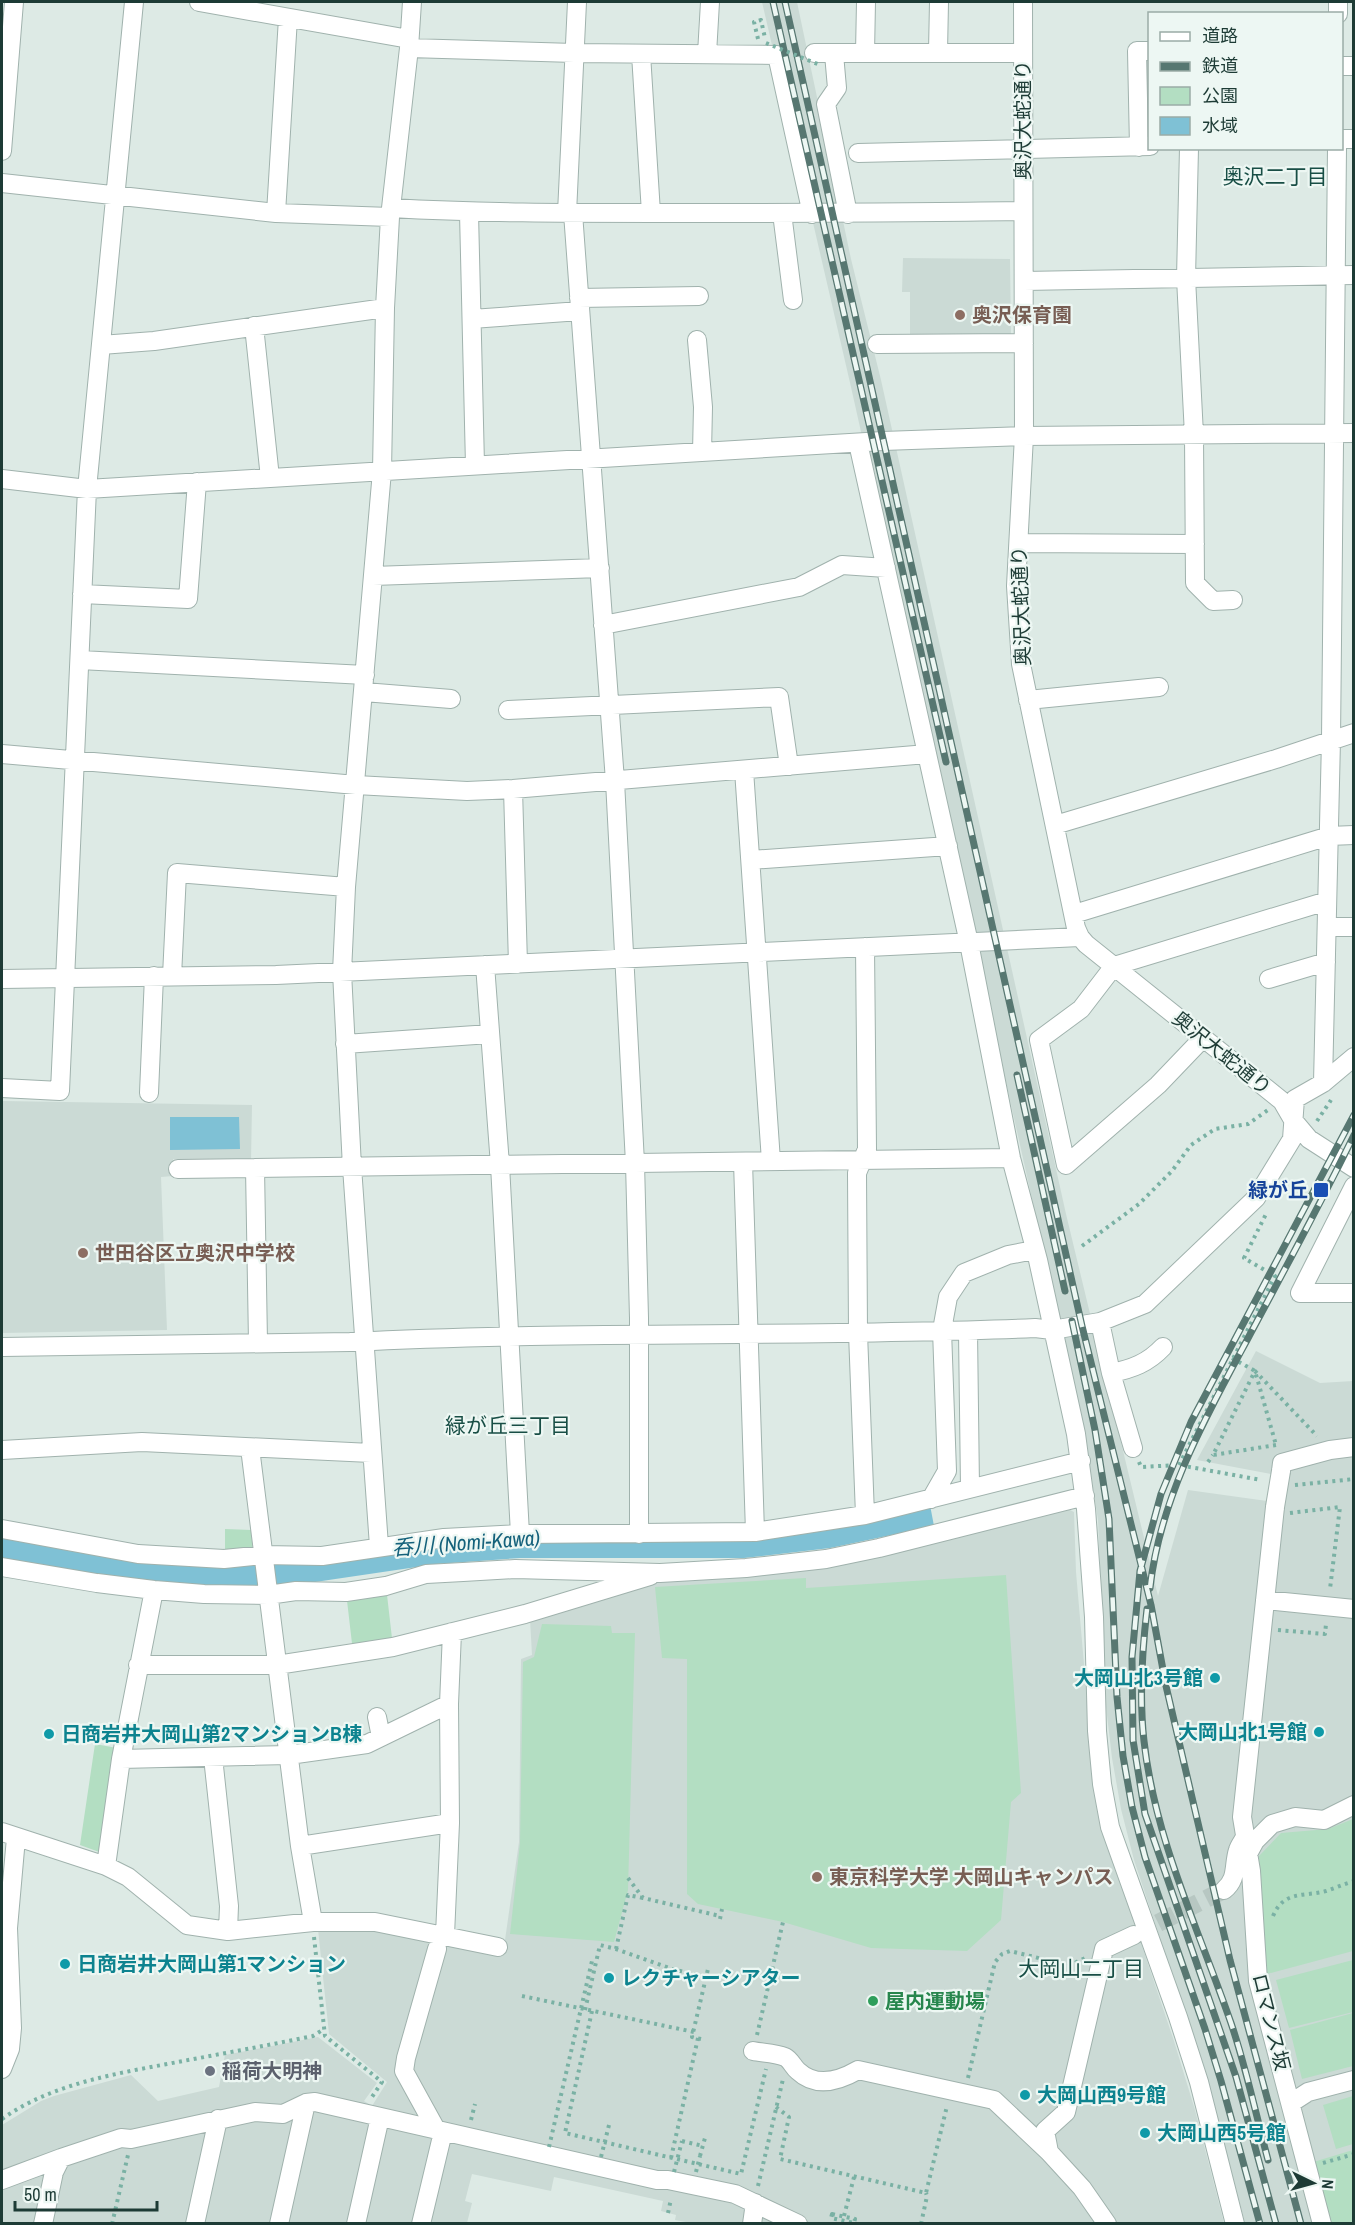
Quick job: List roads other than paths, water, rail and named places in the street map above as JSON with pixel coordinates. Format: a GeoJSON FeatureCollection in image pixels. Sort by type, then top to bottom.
{"type":"FeatureCollection","features":[{"type":"Feature","properties":{"kind":"street"},"geometry":{"type":"LineString","coordinates":[[2,151],[14,2]]}},
{"type":"Feature","properties":{"kind":"street"},"geometry":{"type":"LineString","coordinates":[[2,1088],[60,1091],[87,489],[116,194],[123,73],[134,2]]}},
{"type":"Feature","properties":{"kind":"street"},"geometry":{"type":"LineString","coordinates":[[199,2],[409,43],[574,53],[707,54],[763,49],[777,55],[813,214]]}},
{"type":"Feature","properties":{"kind":"street"},"geometry":{"type":"LineString","coordinates":[[379,1546],[352,1167],[342,972],[346,887],[382,471],[385,308],[390,212],[412,2]]}},
{"type":"Feature","properties":{"kind":"street"},"geometry":{"type":"LineString","coordinates":[[577,2],[570,213],[600,568],[615,780],[634,1163],[639,1336],[639,1534]]}},
{"type":"Feature","properties":{"kind":"street"},"geometry":{"type":"LineString","coordinates":[[707,54],[710,2]]}},
{"type":"Feature","properties":{"kind":"street"},"geometry":{"type":"LineString","coordinates":[[865,53],[866,2]]}},
{"type":"Feature","properties":{"kind":"street"},"geometry":{"type":"LineString","coordinates":[[938,52],[939,2]]}},
{"type":"Feature","properties":{"kind":"street","name":"奥沢大蛇通り"},"geometry":{"type":"LineString","coordinates":[[1023,2],[1024,436],[1018,620],[1021,664],[1028,700],[1080,937],[1287,1109],[1309,1139],[1353,1168]]}},
{"type":"Feature","properties":{"kind":"street"},"geometry":{"type":"LineString","coordinates":[[276,213],[288,18]]}},
{"type":"Feature","properties":{"kind":"street"},"geometry":{"type":"LineString","coordinates":[[858,153],[1144,146],[1137,51],[1148,51]]}},
{"type":"Feature","properties":{"kind":"street"},"geometry":{"type":"LineString","coordinates":[[848,214],[826,104],[837,88],[822,57],[865,53],[1023,53]]}},
{"type":"Feature","properties":{"kind":"street"},"geometry":{"type":"LineString","coordinates":[[641,54],[651,213]]}},
{"type":"Feature","properties":{"kind":"street"},"geometry":{"type":"LineString","coordinates":[[1189,150],[1186,278],[1194,435],[1195,583],[1213,601],[1233,600]]}},
{"type":"Feature","properties":{"kind":"street"},"geometry":{"type":"LineString","coordinates":[[1323,1083],[1331,740],[1334,434],[1344,275],[1337,150]]}},
{"type":"Feature","properties":{"kind":"street"},"geometry":{"type":"LineString","coordinates":[[2,183],[276,213],[848,214],[1023,210]]}},
{"type":"Feature","properties":{"kind":"street"},"geometry":{"type":"LineString","coordinates":[[469,213],[475,465]]}},
{"type":"Feature","properties":{"kind":"street"},"geometry":{"type":"LineString","coordinates":[[782,213],[793,300]]}},
{"type":"Feature","properties":{"kind":"street"},"geometry":{"type":"LineString","coordinates":[[1024,281],[1344,275]]}},
{"type":"Feature","properties":{"kind":"street"},"geometry":{"type":"LineString","coordinates":[[472,319],[579,305],[699,296]]}},
{"type":"Feature","properties":{"kind":"street"},"geometry":{"type":"LineString","coordinates":[[101,345],[154,341],[385,308]]}},
{"type":"Feature","properties":{"kind":"street"},"geometry":{"type":"LineString","coordinates":[[254,326],[270,478]]}},
{"type":"Feature","properties":{"kind":"street"},"geometry":{"type":"LineString","coordinates":[[697,340],[703,407],[702,452]]}},
{"type":"Feature","properties":{"kind":"street"},"geometry":{"type":"LineString","coordinates":[[877,344],[1024,343]]}},
{"type":"Feature","properties":{"kind":"street"},"geometry":{"type":"LineString","coordinates":[[2,479],[87,489],[858,443],[1024,436],[1353,433]]}},
{"type":"Feature","properties":{"kind":"street"},"geometry":{"type":"LineString","coordinates":[[858,443],[969,943],[1011,1158],[1081,1461],[1094,1617],[1097,1731],[1102,1784],[1110,1827],[1179,2017],[1199,2082],[1234,2223]]}},
{"type":"Feature","properties":{"kind":"street"},"geometry":{"type":"LineString","coordinates":[[82,594],[188,599],[197,482]]}},
{"type":"Feature","properties":{"kind":"street"},"geometry":{"type":"LineString","coordinates":[[1019,543],[1195,544]]}},
{"type":"Feature","properties":{"kind":"street"},"geometry":{"type":"LineString","coordinates":[[603,625],[799,587],[842,565],[886,568]]}},
{"type":"Feature","properties":{"kind":"street"},"geometry":{"type":"LineString","coordinates":[[373,576],[600,568]]}},
{"type":"Feature","properties":{"kind":"street"},"geometry":{"type":"LineString","coordinates":[[80,660],[364,684],[451,699]]}},
{"type":"Feature","properties":{"kind":"street"},"geometry":{"type":"LineString","coordinates":[[1028,700],[1159,687]]}},
{"type":"Feature","properties":{"kind":"street"},"geometry":{"type":"LineString","coordinates":[[508,710],[779,697],[789,766]]}},
{"type":"Feature","properties":{"kind":"street"},"geometry":{"type":"LineString","coordinates":[[1055,825],[1353,733]]}},
{"type":"Feature","properties":{"kind":"street"},"geometry":{"type":"LineString","coordinates":[[2,754],[356,785],[467,791],[927,754]]}},
{"type":"Feature","properties":{"kind":"street"},"geometry":{"type":"LineString","coordinates":[[744,770],[771,1161]]}},
{"type":"Feature","properties":{"kind":"street"},"geometry":{"type":"LineString","coordinates":[[513,789],[518,964]]}},
{"type":"Feature","properties":{"kind":"street"},"geometry":{"type":"LineString","coordinates":[[1074,914],[1329,836],[1353,835]]}},
{"type":"Feature","properties":{"kind":"street"},"geometry":{"type":"LineString","coordinates":[[751,860],[948,846]]}},
{"type":"Feature","properties":{"kind":"street"},"geometry":{"type":"LineString","coordinates":[[149,1093],[177,873],[346,887]]}},
{"type":"Feature","properties":{"kind":"street"},"geometry":{"type":"LineString","coordinates":[[1203,1038],[1158,1085],[1066,1165],[1039,1040],[1081,1009],[1114,966],[1327,901]]}},
{"type":"Feature","properties":{"kind":"street"},"geometry":{"type":"LineString","coordinates":[[1327,927],[1353,927]]}},
{"type":"Feature","properties":{"kind":"street"},"geometry":{"type":"LineString","coordinates":[[2,979],[342,972],[1080,937]]}},
{"type":"Feature","properties":{"kind":"street"},"geometry":{"type":"LineString","coordinates":[[865,947],[867,1149],[857,1173],[858,1333],[865,1515]]}},
{"type":"Feature","properties":{"kind":"street"},"geometry":{"type":"LineString","coordinates":[[1269,979],[1326,962]]}},
{"type":"Feature","properties":{"kind":"street"},"geometry":{"type":"LineString","coordinates":[[485,965],[500,1165],[520,1534]]}},
{"type":"Feature","properties":{"kind":"street"},"geometry":{"type":"LineString","coordinates":[[345,1044],[490,1034]]}},
{"type":"Feature","properties":{"kind":"street"},"geometry":{"type":"LineString","coordinates":[[2,1347],[364,1341],[509,1336],[858,1333],[1035,1328],[1052,1330],[1100,1322],[1145,1304],[1256,1198],[1292,1139],[1287,1109],[1295,1099],[1323,1083],[1353,1057]]}},
{"type":"Feature","properties":{"kind":"street"},"geometry":{"type":"LineString","coordinates":[[1046,1073],[1062,1061]]}},
{"type":"Feature","properties":{"kind":"street"},"geometry":{"type":"LineString","coordinates":[[178,1169],[1011,1158]]}},
{"type":"Feature","properties":{"kind":"street"},"geometry":{"type":"LineString","coordinates":[[743,1162],[755,1532]]}},
{"type":"Feature","properties":{"kind":"street"},"geometry":{"type":"LineString","coordinates":[[255,1168],[258,1342]]}},
{"type":"Feature","properties":{"kind":"street"},"geometry":{"type":"LineString","coordinates":[[1353,1186],[1300,1293],[1353,1293]]}},
{"type":"Feature","properties":{"kind":"street"},"geometry":{"type":"LineString","coordinates":[[931,1499],[947,1471],[942,1330],[948,1297],[964,1273],[1008,1255],[1034,1250]]}},
{"type":"Feature","properties":{"kind":"street"},"geometry":{"type":"LineString","coordinates":[[1100,1322],[1111,1373],[1133,1448]]}},
{"type":"Feature","properties":{"kind":"street"},"geometry":{"type":"LineString","coordinates":[[968,1331],[970,1488]]}},
{"type":"Feature","properties":{"kind":"street"},"geometry":{"type":"LineString","coordinates":[[1111,1373],[1145,1362],[1163,1347]]}},
{"type":"Feature","properties":{"kind":"street"},"geometry":{"type":"LineString","coordinates":[[2,1450],[142,1442],[371,1453]]}},
{"type":"Feature","properties":{"kind":"street"},"geometry":{"type":"LineString","coordinates":[[1252,1840],[1259,1815],[1242,1817],[1274,1509],[1280,1475],[1330,1450],[1353,1447]]}},
{"type":"Feature","properties":{"kind":"street"},"geometry":{"type":"LineString","coordinates":[[250,1448],[300,1846],[313,1922]]}},
{"type":"Feature","properties":{"kind":"street"},"geometry":{"type":"LineString","coordinates":[[2,1529],[138,1554],[224,1559],[321,1556],[444,1538],[520,1534],[755,1532],[865,1515],[1081,1461]]}},
{"type":"Feature","properties":{"kind":"street"},"geometry":{"type":"LineString","coordinates":[[2,1567],[86,1582],[204,1594],[346,1592],[386,1586],[426,1574],[484,1570],[579,1569],[660,1573],[746,1568],[826,1560],[923,1538],[1085,1496]]}},
{"type":"Feature","properties":{"kind":"street"},"geometry":{"type":"LineString","coordinates":[[138,1665],[277,1665],[393,1647],[525,1614],[660,1573]]}},
{"type":"Feature","properties":{"kind":"street"},"geometry":{"type":"LineString","coordinates":[[106,1866],[121,1760],[154,1590]]}},
{"type":"Feature","properties":{"kind":"street"},"geometry":{"type":"LineString","coordinates":[[1265,1600],[1340,1608],[1353,1620]]}},
{"type":"Feature","properties":{"kind":"street"},"geometry":{"type":"LineString","coordinates":[[421,2223],[440,2131],[404,2071],[441,1942],[450,1822],[449,1704],[452,1632]]}},
{"type":"Feature","properties":{"kind":"street"},"geometry":{"type":"LineString","coordinates":[[121,1760],[289,1755],[367,1744],[449,1704]]}},
{"type":"Feature","properties":{"kind":"street"},"geometry":{"type":"LineString","coordinates":[[377,1717],[381,1737]]}},
{"type":"Feature","properties":{"kind":"street"},"geometry":{"type":"LineString","coordinates":[[213,1757],[229,1906],[228,1931]]}},
{"type":"Feature","properties":{"kind":"street"},"geometry":{"type":"LineString","coordinates":[[1224,1890],[1230,1886],[1234,1877],[1238,1850],[1272,1824],[1295,1817],[1324,1820],[1353,1804]]}},
{"type":"Feature","properties":{"kind":"street"},"geometry":{"type":"LineString","coordinates":[[300,1846],[450,1822]]}},
{"type":"Feature","properties":{"kind":"street"},"geometry":{"type":"LineString","coordinates":[[2,2069],[10,2049],[7,2028],[5,1948],[8,1928],[9,1835],[106,1866],[128,1877],[187,1925],[228,1931],[313,1922],[375,1922],[441,1942],[498,1947]]}},
{"type":"Feature","properties":{"kind":"street","name":"ロマンス坂"},"geometry":{"type":"LineString","coordinates":[[1252,1840],[1258,1981],[1322,2223]]}},
{"type":"Feature","properties":{"kind":"street"},"geometry":{"type":"LineString","coordinates":[[1049,2152],[1045,2131],[1066,2112],[1104,1949],[1134,1935]]}},
{"type":"Feature","properties":{"kind":"street"},"geometry":{"type":"LineString","coordinates":[[761,2052],[788,2058],[798,2072],[813,2079],[831,2082],[845,2078],[858,2070],[994,2100],[1049,2152],[1082,2188],[1107,2223]]}},
{"type":"Feature","properties":{"kind":"street"},"geometry":{"type":"LineString","coordinates":[[1291,2103],[1308,2092],[1353,2080]]}},
{"type":"Feature","properties":{"kind":"street"},"geometry":{"type":"LineString","coordinates":[[2,2180],[121,2138],[131,2139],[255,2112],[283,2114],[306,2103],[315,2102],[374,2110],[440,2131],[657,2180],[668,2180],[735,2194],[798,2223]]}},
{"type":"Feature","properties":{"kind":"street"},"geometry":{"type":"LineString","coordinates":[[279,2223],[306,2103]]}},
{"type":"Feature","properties":{"kind":"street"},"geometry":{"type":"LineString","coordinates":[[356,2223],[374,2110]]}},
{"type":"Feature","properties":{"kind":"street"},"geometry":{"type":"LineString","coordinates":[[195,2223],[218,2119]]}},
{"type":"Feature","properties":{"kind":"street"},"geometry":{"type":"LineString","coordinates":[[43,2223],[54,2172],[61,2158]]}},
{"type":"Feature","properties":{"kind":"street"},"geometry":{"type":"LineString","coordinates":[[752,2223],[754,2203]]}},
{"type":"Feature","properties":{"kind":"water"},"geometry":{"type":"Polygon","coordinates":[[[170,1117],[239,1117],[240,1149],[170,1150],[170,1117]]]}},
{"type":"Feature","properties":{"kind":"water","name":"呑川 (Nomi-Kawa)"},"geometry":{"type":"Polygon","coordinates":[[[930,1505],[934,1526],[830,1548],[744,1558],[520,1558],[437,1564],[288,1586],[144,1584],[2,1560],[2,1538],[141,1561],[190,1566],[283,1562],[444,1543],[645,1540],[930,1505]]]}},
{"type":"Feature","properties":{"kind":"tunnel"},"geometry":{"type":"LineString","coordinates":[[1134,1935],[1224,1890]]}},
{"type":"Feature","properties":{"kind":"railway"},"geometry":{"type":"LineString","coordinates":[[773,2],[946,762]]}},
{"type":"Feature","properties":{"kind":"railway"},"geometry":{"type":"LineString","coordinates":[[785,2],[1082,1326],[1151,1605],[1166,1686],[1230,1960],[1301,2224]]}},
{"type":"Feature","properties":{"kind":"railway"},"geometry":{"type":"LineString","coordinates":[[1017,1075],[1065,1291]]}},
{"type":"Feature","properties":{"kind":"railway"},"geometry":{"type":"LineString","coordinates":[[1276,2224],[1236,2077],[1145,1814],[1133,1740],[1132,1657],[1140,1571],[1161,1494],[1191,1422],[1354,1115]]}},
{"type":"Feature","properties":{"kind":"railway"},"geometry":{"type":"LineString","coordinates":[[1150,1588],[1163,1523],[1186,1461],[1354,1135]]}},
{"type":"Feature","properties":{"kind":"railway"},"geometry":{"type":"LineString","coordinates":[[1072,1321],[1095,1430],[1109,1519],[1117,1697],[1123,1756],[1132,1807],[1145,1857],[1221,2081],[1260,2224]]}},
{"type":"Feature","properties":{"kind":"railway"},"geometry":{"type":"LineString","coordinates":[[1147,1609],[1141,1691],[1144,1741],[1150,1778],[1168,1849],[1236,2040],[1268,2160]]}},
{"type":"Feature","properties":{"kind":"place","name":"奥沢保育園"},"geometry":{"type":"Point","coordinates":[960,315]}},
{"type":"Feature","properties":{"kind":"place","name":"緑が丘"},"geometry":{"type":"Point","coordinates":[1321,1190]}},
{"type":"Feature","properties":{"kind":"place","name":"世田谷区立奥沢中学校"},"geometry":{"type":"Point","coordinates":[83,1253]}},
{"type":"Feature","properties":{"kind":"place","name":"大岡山北3号館"},"geometry":{"type":"Point","coordinates":[1215,1678]}},
{"type":"Feature","properties":{"kind":"place","name":"大岡山北1号館"},"geometry":{"type":"Point","coordinates":[1319,1732]}},
{"type":"Feature","properties":{"kind":"place","name":"日商岩井大岡山第2マンションB棟"},"geometry":{"type":"Point","coordinates":[49,1734]}},
{"type":"Feature","properties":{"kind":"place","name":"東京科学大学 大岡山キャンパス"},"geometry":{"type":"Point","coordinates":[817,1877]}},
{"type":"Feature","properties":{"kind":"place","name":"日商岩井大岡山第1マンション"},"geometry":{"type":"Point","coordinates":[65,1964]}},
{"type":"Feature","properties":{"kind":"place","name":"レクチャーシアター"},"geometry":{"type":"Point","coordinates":[609,1978]}},
{"type":"Feature","properties":{"kind":"place","name":"屋内運動場"},"geometry":{"type":"Point","coordinates":[873,2001]}},
{"type":"Feature","properties":{"kind":"place","name":"稲荷大明神"},"geometry":{"type":"Point","coordinates":[210,2071]}},
{"type":"Feature","properties":{"kind":"place","name":"大岡山西9号館"},"geometry":{"type":"Point","coordinates":[1025,2095]}},
{"type":"Feature","properties":{"kind":"place","name":"大岡山西5号館"},"geometry":{"type":"Point","coordinates":[1145,2133]}},
{"type":"Feature","properties":{"kind":"district","name":"奥沢二丁目"},"geometry":{"type":"Point","coordinates":[1275,177]}},
{"type":"Feature","properties":{"kind":"district","name":"緑が丘三丁目"},"geometry":{"type":"Point","coordinates":[508,1426]}},
{"type":"Feature","properties":{"kind":"district","name":"大岡山二丁目"},"geometry":{"type":"Point","coordinates":[1081,1969]}}]}
